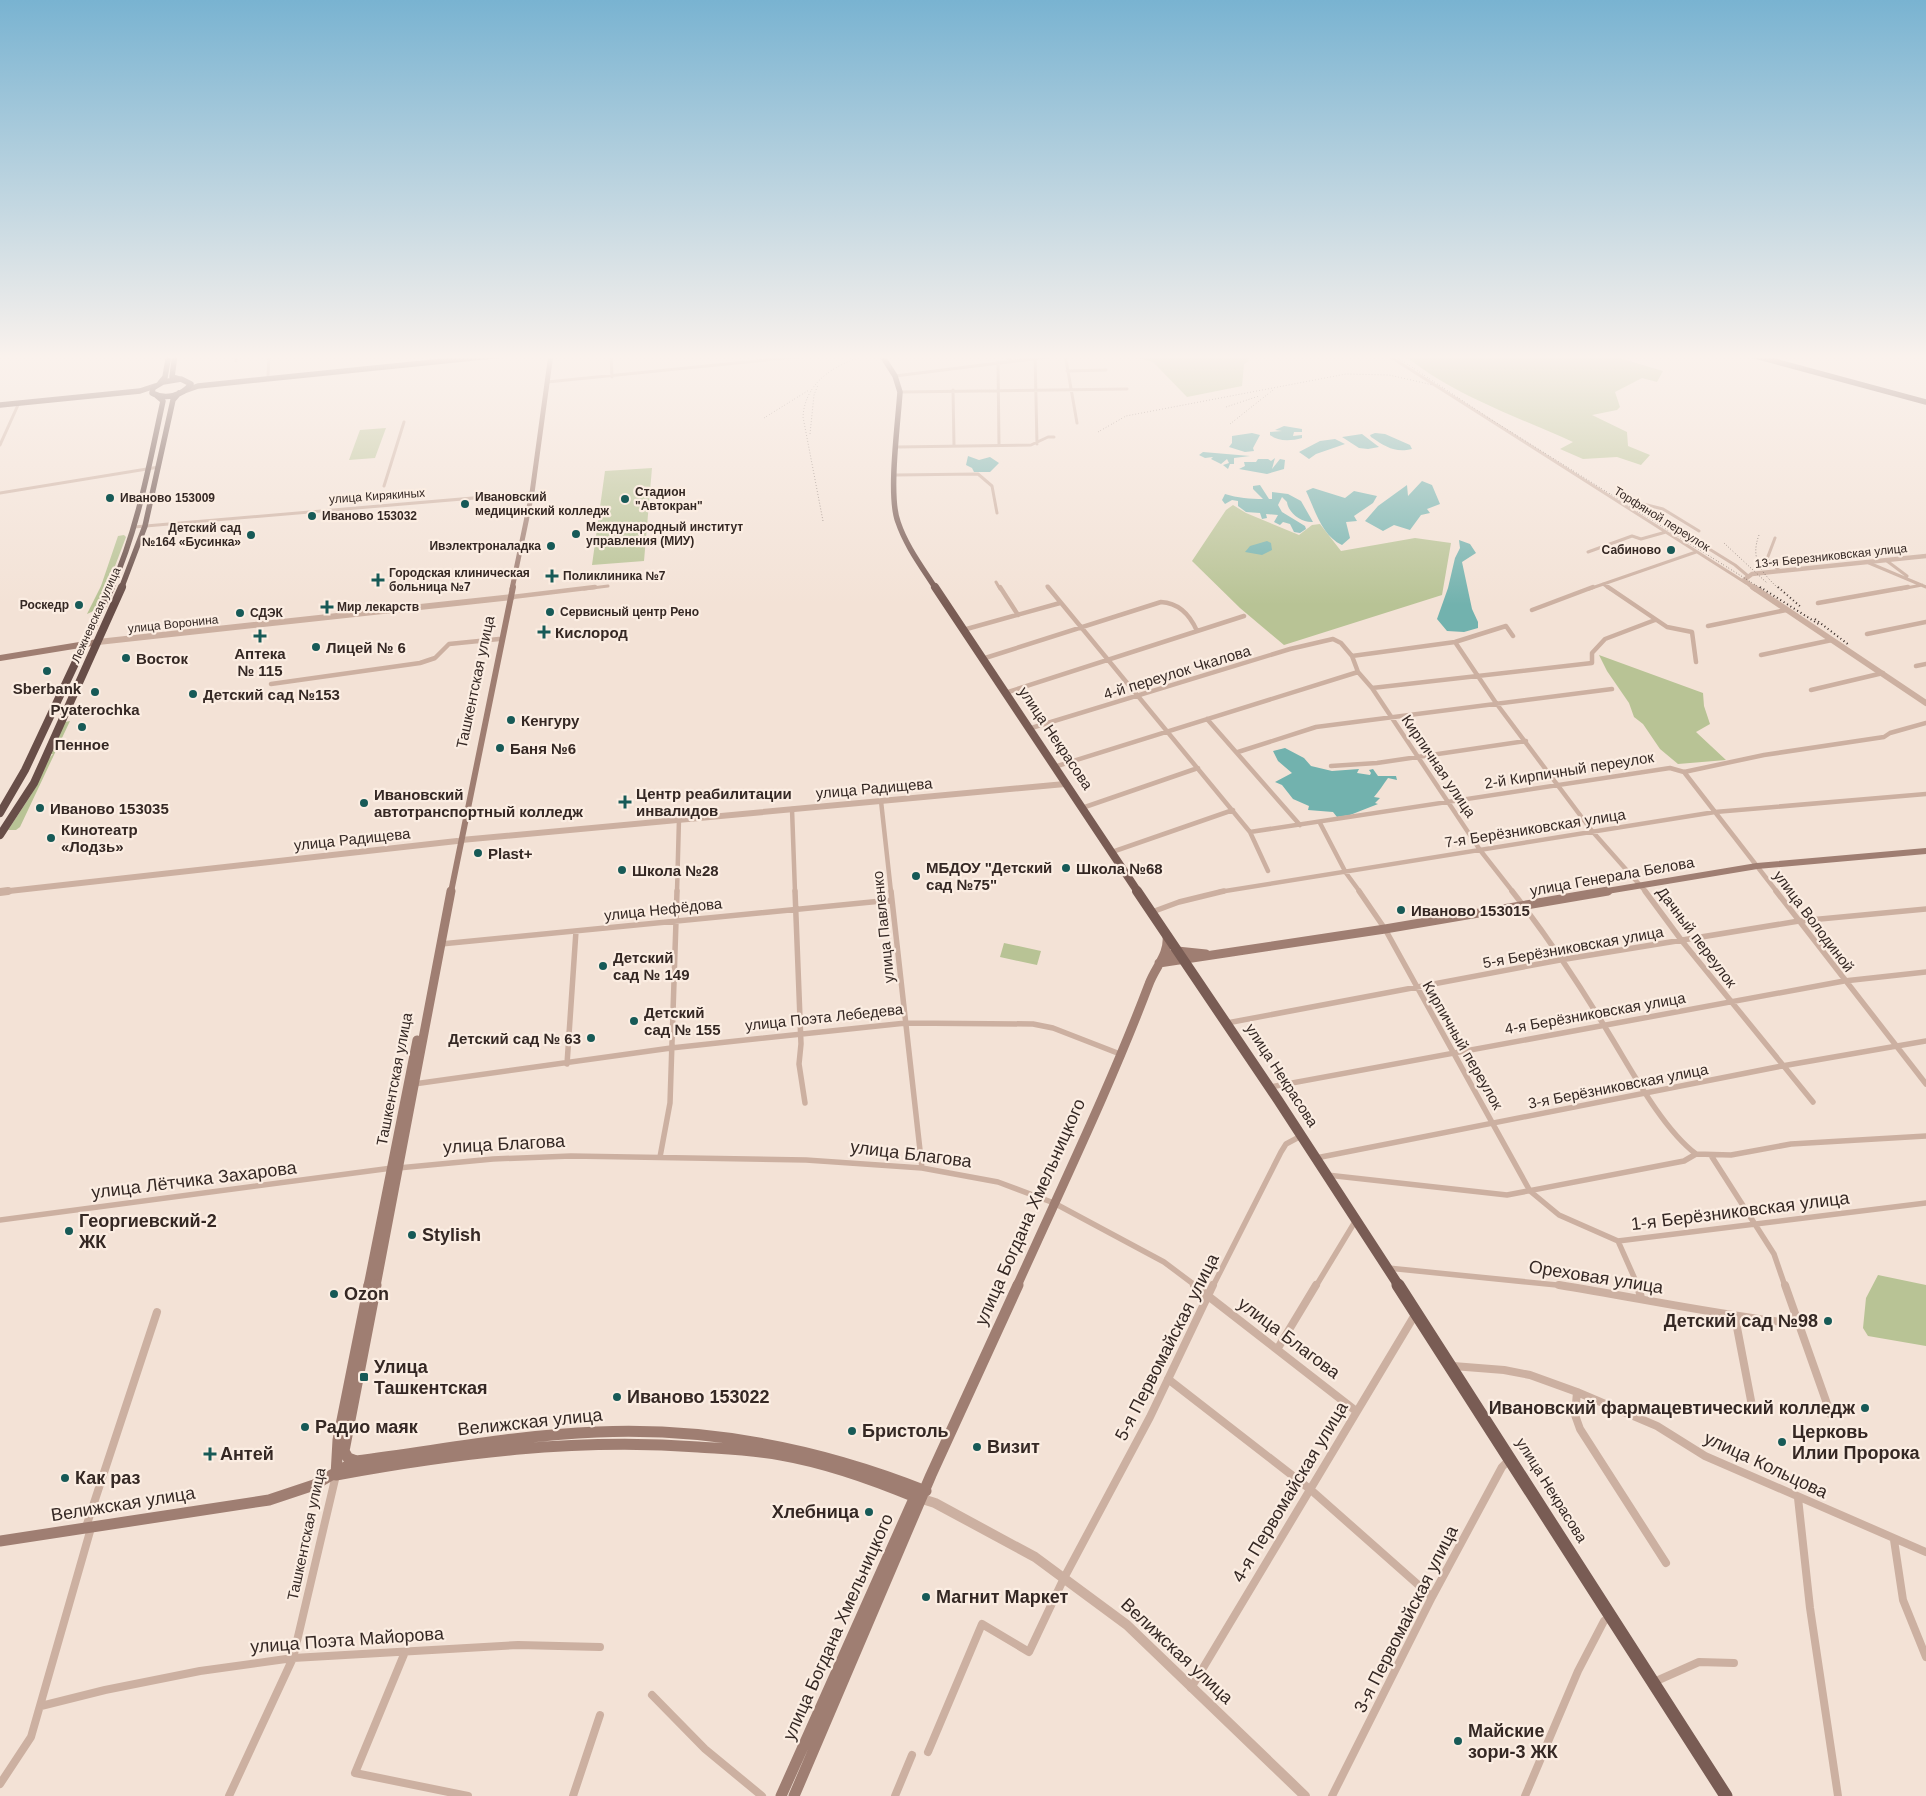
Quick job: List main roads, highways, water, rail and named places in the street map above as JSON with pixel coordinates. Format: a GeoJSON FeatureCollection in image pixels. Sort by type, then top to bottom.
{"type":"FeatureCollection","features":[{"type":"Feature","properties":{"kind":"highway","name":"Лежневская улица"},"geometry":{"type":"LineString","coordinates":[[0,813],[17,784],[104,604],[134,527],[155,438]]}},
{"type":"Feature","properties":{"kind":"highway","name":"Лежневская улица"},"geometry":{"type":"LineString","coordinates":[[0,835],[34,783],[98,642],[146,526],[165,438]]}},
{"type":"Feature","properties":{"kind":"main road","name":"Ташкентская улица"},"geometry":{"type":"LineString","coordinates":[[348,1469],[344,1445],[419,1043],[510,597],[530,493],[538,438]]}},
{"type":"Feature","properties":{"kind":"main road","name":"улица Некрасова"},"geometry":{"type":"LineString","coordinates":[[897,438],[894,511],[900,528],[928,577],[1028,730],[1227,1023],[1452,1366],[1726,1796]]}},
{"type":"Feature","properties":{"kind":"main road"},"geometry":{"type":"LineString","coordinates":[[0,657],[98,642]]}},
{"type":"Feature","properties":{"kind":"main road","name":"улица Генерала Белова"},"geometry":{"type":"LineString","coordinates":[[1183,960],[1385,929],[1640,884],[1757,866],[1926,851]]}},
{"type":"Feature","properties":{"kind":"main road","name":"улица Богдана Хмельницкого"},"geometry":{"type":"LineString","coordinates":[[781,1796],[1054,1204],[1120,1054],[1153,973],[1168,948],[1166,934]]}},
{"type":"Feature","properties":{"kind":"main road"},"geometry":{"type":"LineString","coordinates":[[1159,963],[1177,951]]}},
{"type":"Feature","properties":{"kind":"main road","name":"улица Генерала Белова"},"geometry":{"type":"LineString","coordinates":[[1177,951],[1216,955]]}},
{"type":"Feature","properties":{"kind":"main road"},"geometry":{"type":"LineString","coordinates":[[1159,963],[1183,960]]}},
{"type":"Feature","properties":{"kind":"main road","name":"Ташкентская улица"},"geometry":{"type":"LineString","coordinates":[[348,1469],[336,1457],[395,1168]]}},
{"type":"Feature","properties":{"kind":"main road","name":"Велижская улица"},"geometry":{"type":"LineString","coordinates":[[0,1541],[269,1500],[298,1492],[348,1469],[545,1446],[686,1445],[745,1450],[800,1458],[921,1494]]}},
{"type":"Feature","properties":{"kind":"main road","name":"улица Богдана Хмельницкого"},"geometry":{"type":"LineString","coordinates":[[794,1796],[921,1494]]}},
{"type":"Feature","properties":{"kind":"water"},"geometry":{"type":"Polygon","coordinates":[[[1232,438],[1258,438],[1253,448],[1254,451],[1245,452],[1229,447],[1232,443],[1232,438]]]}},
{"type":"Feature","properties":{"kind":"water"},"geometry":{"type":"Polygon","coordinates":[[[1275,438],[1302,438],[1294,440],[1275,438]]]}},
{"type":"Feature","properties":{"kind":"water"},"geometry":{"type":"Polygon","coordinates":[[[1343,438],[1367,438],[1379,447],[1368,449],[1359,448],[1343,438]]]}},
{"type":"Feature","properties":{"kind":"water"},"geometry":{"type":"Polygon","coordinates":[[[1372,438],[1394,438],[1410,445],[1412,449],[1396,450],[1372,438]]]}},
{"type":"Feature","properties":{"kind":"water"},"geometry":{"type":"Polygon","coordinates":[[[1335,439],[1345,444],[1316,454],[1309,459],[1299,452],[1320,441],[1335,439]]]}},
{"type":"Feature","properties":{"kind":"water"},"geometry":{"type":"Polygon","coordinates":[[[1203,452],[1250,456],[1234,458],[1234,464],[1230,464],[1228,469],[1223,465],[1229,463],[1227,459],[1221,464],[1211,459],[1213,457],[1205,458],[1199,455],[1203,452]]]}},
{"type":"Feature","properties":{"kind":"water"},"geometry":{"type":"Polygon","coordinates":[[[968,456],[979,460],[990,457],[999,463],[990,472],[974,472],[972,468],[966,465],[968,456]]]}},
{"type":"Feature","properties":{"kind":"water"},"geometry":{"type":"Polygon","coordinates":[[[1275,458],[1272,469],[1280,459],[1285,460],[1284,469],[1267,474],[1239,469],[1245,466],[1244,462],[1256,462],[1258,459],[1268,459],[1271,461],[1275,458]]]}},
{"type":"Feature","properties":{"kind":"water"},"geometry":{"type":"Polygon","coordinates":[[[1422,481],[1432,485],[1440,504],[1427,509],[1430,513],[1421,515],[1410,530],[1394,525],[1383,531],[1365,521],[1378,506],[1407,485],[1408,496],[1422,481]]]}},
{"type":"Feature","properties":{"kind":"water"},"geometry":{"type":"Polygon","coordinates":[[[1260,485],[1269,499],[1272,499],[1272,492],[1288,494],[1301,501],[1313,522],[1304,521],[1296,516],[1282,497],[1278,505],[1282,512],[1305,526],[1306,529],[1300,533],[1294,532],[1290,524],[1283,522],[1280,525],[1274,522],[1278,515],[1266,514],[1267,518],[1262,519],[1260,513],[1246,512],[1238,506],[1238,501],[1232,500],[1225,504],[1222,500],[1225,494],[1263,499],[1253,489],[1253,486],[1260,485]]]}},
{"type":"Feature","properties":{"kind":"water"},"geometry":{"type":"Polygon","coordinates":[[[1313,488],[1345,498],[1354,491],[1377,496],[1373,503],[1354,516],[1357,521],[1346,522],[1350,538],[1342,545],[1329,535],[1320,522],[1306,491],[1313,488]]]}},
{"type":"Feature","properties":{"kind":"water"},"geometry":{"type":"Polygon","coordinates":[[[1459,540],[1470,544],[1476,553],[1462,562],[1478,628],[1464,632],[1447,631],[1437,619],[1448,588],[1455,558],[1460,548],[1459,540]]]}},
{"type":"Feature","properties":{"kind":"water"},"geometry":{"type":"Polygon","coordinates":[[[1267,541],[1271,543],[1272,550],[1262,555],[1245,552],[1250,546],[1267,541]]]}},
{"type":"Feature","properties":{"kind":"water"},"geometry":{"type":"Polygon","coordinates":[[[1285,748],[1304,758],[1311,766],[1332,771],[1359,769],[1357,773],[1370,775],[1369,770],[1373,769],[1378,776],[1396,776],[1397,780],[1388,778],[1374,797],[1380,798],[1375,803],[1378,804],[1350,815],[1337,817],[1333,812],[1308,810],[1309,806],[1293,799],[1282,785],[1275,782],[1292,773],[1278,761],[1273,751],[1285,748]]]}},
{"type":"Feature","properties":{"kind":"railway"},"geometry":{"type":"LineString","coordinates":[[807,438],[823,521]]}},
{"type":"Feature","properties":{"kind":"railway"},"geometry":{"type":"LineString","coordinates":[[1520,438],[1762,589]]}},
{"type":"Feature","properties":{"kind":"railway"},"geometry":{"type":"LineString","coordinates":[[1759,535],[1756,551],[1759,565],[1762,571],[1779,589]]}},
{"type":"Feature","properties":{"kind":"railway"},"geometry":{"type":"LineString","coordinates":[[1724,543],[1767,583]]}},
{"type":"Feature","properties":{"kind":"railway"},"geometry":{"type":"LineString","coordinates":[[1760,587],[1820,625]]}},
{"type":"Feature","properties":{"kind":"railway"},"geometry":{"type":"LineString","coordinates":[[1778,587],[1802,608]]}},
{"type":"Feature","properties":{"kind":"railway"},"geometry":{"type":"LineString","coordinates":[[1815,619],[1849,645]]}},
{"type":"Feature","properties":{"kind":"place","name":"Иваново 153009"},"geometry":{"type":"Point","coordinates":[110,498]}},
{"type":"Feature","properties":{"kind":"place","name":"Стадион \"Автокран\""},"geometry":{"type":"Point","coordinates":[625,499]}},
{"type":"Feature","properties":{"kind":"place","name":"Ивановский медицинский колледж"},"geometry":{"type":"Point","coordinates":[465,504]}},
{"type":"Feature","properties":{"kind":"place","name":"Иваново 153032"},"geometry":{"type":"Point","coordinates":[312,516]}},
{"type":"Feature","properties":{"kind":"place","name":"Международный институт управления (МИУ)"},"geometry":{"type":"Point","coordinates":[576,534]}},
{"type":"Feature","properties":{"kind":"place","name":"Детский сад №164 «Бусинка»"},"geometry":{"type":"Point","coordinates":[251,535]}},
{"type":"Feature","properties":{"kind":"place","name":"Ивэлектроналадка"},"geometry":{"type":"Point","coordinates":[551,546]}},
{"type":"Feature","properties":{"kind":"place","name":"Сабиново"},"geometry":{"type":"Point","coordinates":[1671,550]}},
{"type":"Feature","properties":{"kind":"place","name":"Поликлиника №7"},"geometry":{"type":"Point","coordinates":[552,576]}},
{"type":"Feature","properties":{"kind":"place","name":"Городская клиническая больница №7"},"geometry":{"type":"Point","coordinates":[378,580]}},
{"type":"Feature","properties":{"kind":"place","name":"Роскедр"},"geometry":{"type":"Point","coordinates":[79,605]}},
{"type":"Feature","properties":{"kind":"place","name":"Мир лекарств"},"geometry":{"type":"Point","coordinates":[327,607]}},
{"type":"Feature","properties":{"kind":"place","name":"Сервисный центр Рено"},"geometry":{"type":"Point","coordinates":[550,612]}},
{"type":"Feature","properties":{"kind":"place","name":"СДЭК"},"geometry":{"type":"Point","coordinates":[240,613]}},
{"type":"Feature","properties":{"kind":"place","name":"Кислород"},"geometry":{"type":"Point","coordinates":[544,632]}},
{"type":"Feature","properties":{"kind":"place","name":"Аптека № 115"},"geometry":{"type":"Point","coordinates":[260,636]}},
{"type":"Feature","properties":{"kind":"place","name":"Лицей № 6"},"geometry":{"type":"Point","coordinates":[316,647]}},
{"type":"Feature","properties":{"kind":"place","name":"Восток"},"geometry":{"type":"Point","coordinates":[126,658]}},
{"type":"Feature","properties":{"kind":"place","name":"Sberbank"},"geometry":{"type":"Point","coordinates":[47,671]}},
{"type":"Feature","properties":{"kind":"place","name":"Pyaterochka"},"geometry":{"type":"Point","coordinates":[95,692]}},
{"type":"Feature","properties":{"kind":"place","name":"Детский сад №153"},"geometry":{"type":"Point","coordinates":[193,694]}},
{"type":"Feature","properties":{"kind":"place","name":"Кенгуру"},"geometry":{"type":"Point","coordinates":[511,720]}},
{"type":"Feature","properties":{"kind":"place","name":"Пенное"},"geometry":{"type":"Point","coordinates":[82,727]}},
{"type":"Feature","properties":{"kind":"place","name":"Баня №6"},"geometry":{"type":"Point","coordinates":[500,748]}},
{"type":"Feature","properties":{"kind":"place","name":"Центр реабилитации инвалидов"},"geometry":{"type":"Point","coordinates":[625,802]}},
{"type":"Feature","properties":{"kind":"place","name":"Ивановский автотранспортный колледж"},"geometry":{"type":"Point","coordinates":[364,803]}},
{"type":"Feature","properties":{"kind":"place","name":"Иваново 153035"},"geometry":{"type":"Point","coordinates":[40,808]}},
{"type":"Feature","properties":{"kind":"place","name":"Кинотеатр «Лодзь»"},"geometry":{"type":"Point","coordinates":[51,838]}},
{"type":"Feature","properties":{"kind":"place","name":"Plast+"},"geometry":{"type":"Point","coordinates":[478,853]}},
{"type":"Feature","properties":{"kind":"place","name":"Школа №68"},"geometry":{"type":"Point","coordinates":[1066,868]}},
{"type":"Feature","properties":{"kind":"place","name":"Школа №28"},"geometry":{"type":"Point","coordinates":[622,870]}},
{"type":"Feature","properties":{"kind":"place","name":"МБДОУ \"Детский сад №75\""},"geometry":{"type":"Point","coordinates":[916,876]}},
{"type":"Feature","properties":{"kind":"place","name":"Иваново 153015"},"geometry":{"type":"Point","coordinates":[1401,910]}},
{"type":"Feature","properties":{"kind":"place","name":"Детский сад № 149"},"geometry":{"type":"Point","coordinates":[603,966]}},
{"type":"Feature","properties":{"kind":"place","name":"Детский сад № 155"},"geometry":{"type":"Point","coordinates":[634,1021]}},
{"type":"Feature","properties":{"kind":"place","name":"Детский сад № 63"},"geometry":{"type":"Point","coordinates":[591,1038]}},
{"type":"Feature","properties":{"kind":"place","name":"Георгиевский-2 ЖК"},"geometry":{"type":"Point","coordinates":[69,1231]}},
{"type":"Feature","properties":{"kind":"place","name":"Stylish"},"geometry":{"type":"Point","coordinates":[412,1235]}},
{"type":"Feature","properties":{"kind":"place","name":"Ozon"},"geometry":{"type":"Point","coordinates":[334,1294]}},
{"type":"Feature","properties":{"kind":"place","name":"Детский сад №98"},"geometry":{"type":"Point","coordinates":[1828,1321]}},
{"type":"Feature","properties":{"kind":"place","name":"Улица Ташкентская"},"geometry":{"type":"Point","coordinates":[364,1377]}},
{"type":"Feature","properties":{"kind":"place","name":"Иваново 153022"},"geometry":{"type":"Point","coordinates":[617,1397]}},
{"type":"Feature","properties":{"kind":"place","name":"Ивановский фармацевтический колледж"},"geometry":{"type":"Point","coordinates":[1865,1408]}},
{"type":"Feature","properties":{"kind":"place","name":"Радио маяк"},"geometry":{"type":"Point","coordinates":[305,1427]}},
{"type":"Feature","properties":{"kind":"place","name":"Бристоль"},"geometry":{"type":"Point","coordinates":[852,1431]}},
{"type":"Feature","properties":{"kind":"place","name":"Церковь Илии Пророка"},"geometry":{"type":"Point","coordinates":[1782,1442]}},
{"type":"Feature","properties":{"kind":"place","name":"Визит"},"geometry":{"type":"Point","coordinates":[977,1447]}},
{"type":"Feature","properties":{"kind":"place","name":"Антей"},"geometry":{"type":"Point","coordinates":[210,1454]}},
{"type":"Feature","properties":{"kind":"place","name":"Как раз"},"geometry":{"type":"Point","coordinates":[65,1478]}},
{"type":"Feature","properties":{"kind":"place","name":"Хлебница"},"geometry":{"type":"Point","coordinates":[869,1512]}},
{"type":"Feature","properties":{"kind":"place","name":"Магнит Маркет"},"geometry":{"type":"Point","coordinates":[926,1597]}},
{"type":"Feature","properties":{"kind":"place","name":"Майские зори-3 ЖК"},"geometry":{"type":"Point","coordinates":[1458,1741]}}]}
